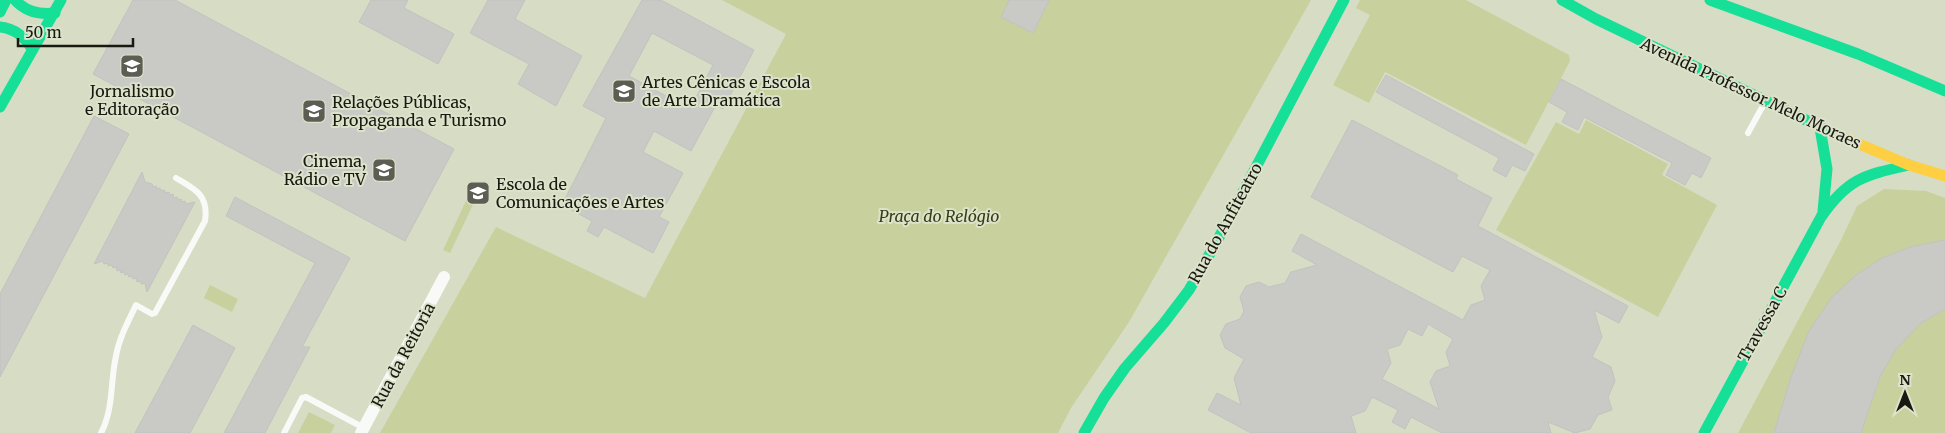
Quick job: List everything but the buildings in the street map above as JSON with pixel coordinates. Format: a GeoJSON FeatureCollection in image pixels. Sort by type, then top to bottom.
{"type":"FeatureCollection","features":[{"type":"Feature","properties":{"kind":"street"},"geometry":{"type":"LineString","coordinates":[[0,12],[6,0]]}},
{"type":"Feature","properties":{"kind":"street"},"geometry":{"type":"LineString","coordinates":[[15,0],[24,9],[34,14],[55,13]]}},
{"type":"Feature","properties":{"kind":"street"},"geometry":{"type":"LineString","coordinates":[[0,107],[61,0]]}},
{"type":"Feature","properties":{"kind":"street","name":"Rua do Anfiteatro"},"geometry":{"type":"LineString","coordinates":[[1084,433],[1104,398],[1125,368],[1189,290],[1216,243],[1344,0]]}},
{"type":"Feature","properties":{"kind":"street","name":"Avenida Professor Melo Moraes"},"geometry":{"type":"LineString","coordinates":[[1562,0],[1596,19],[1820,128],[1909,165],[1945,176]]}},
{"type":"Feature","properties":{"kind":"street"},"geometry":{"type":"LineString","coordinates":[[1710,0],[1811,35],[1913,76],[1945,91]]}},
{"type":"Feature","properties":{"kind":"street"},"geometry":{"type":"LineString","coordinates":[[0,27],[16,30],[32,49]]}},
{"type":"Feature","properties":{"kind":"street","name":"Travessa C"},"geometry":{"type":"LineString","coordinates":[[1820,128],[1828,168],[1827,191],[1822,217]]}},
{"type":"Feature","properties":{"kind":"street","name":"Travessa C"},"geometry":{"type":"LineString","coordinates":[[1704,433],[1834,197],[1852,183],[1875,173],[1909,165]]}},
{"type":"Feature","properties":{"kind":"street","name":"Rua da Reitoria"},"geometry":{"type":"LineString","coordinates":[[363,430],[444,277]]}},
{"type":"Feature","properties":{"kind":"lane"},"geometry":{"type":"LineString","coordinates":[[1748,134],[1765,101]]}},
{"type":"Feature","properties":{"kind":"lane"},"geometry":{"type":"LineString","coordinates":[[101,433],[109,414],[116,356],[136,305],[152,314],[155,313],[205,220],[205,203],[201,195],[196,189],[176,178]]}},
{"type":"Feature","properties":{"kind":"lane"},"geometry":{"type":"LineString","coordinates":[[284,433],[302,398],[306,397],[363,430]]}},
{"type":"Feature","properties":{"kind":"shaded area"},"geometry":{"type":"Polygon","coordinates":[[[0,0],[1945,0],[1945,433],[0,433],[0,0]]]}},
{"type":"Feature","properties":{"kind":"green space","name":"Praça do Relógio"},"geometry":{"type":"Polygon","coordinates":[[[722,0],[1311,0],[1129,322],[1071,408],[1058,433],[380,433],[496,227],[645,298],[786,34],[722,0]]]}},
{"type":"Feature","properties":{"kind":"green space"},"geometry":{"type":"Polygon","coordinates":[[[1360,0],[1466,0],[1569,55],[1570,61],[1526,145],[1385,72],[1369,103],[1333,85],[1370,15],[1356,8],[1360,0]]]}},
{"type":"Feature","properties":{"kind":"green space"},"geometry":{"type":"Polygon","coordinates":[[[1586,120],[1668,164],[1662,175],[1717,205],[1658,317],[1496,230],[1556,122],[1579,134],[1586,120]]]}},
{"type":"Feature","properties":{"kind":"green space"},"geometry":{"type":"Polygon","coordinates":[[[472,188],[479,192],[450,253],[443,250],[472,188]]]}},
{"type":"Feature","properties":{"kind":"green space"},"geometry":{"type":"Polygon","coordinates":[[[1884,189],[1926,191],[1945,198],[1945,433],[1738,433],[1841,240],[1857,206],[1884,189]]]}},
{"type":"Feature","properties":{"kind":"green space"},"geometry":{"type":"Polygon","coordinates":[[[210,285],[238,299],[232,312],[204,298],[210,285]]]}},
{"type":"Feature","properties":{"kind":"green space"},"geometry":{"type":"Polygon","coordinates":[[[309,412],[335,425],[331,433],[298,433],[309,412]]]}},
{"type":"Feature","properties":{"kind":"traffic: fast"},"geometry":{"type":"LineString","coordinates":[[0,12],[6,0]]}},
{"type":"Feature","properties":{"kind":"traffic: fast"},"geometry":{"type":"LineString","coordinates":[[15,0],[33,12],[55,13]]}},
{"type":"Feature","properties":{"kind":"traffic: fast"},"geometry":{"type":"LineString","coordinates":[[0,107],[61,0]]}},
{"type":"Feature","properties":{"kind":"traffic: fast"},"geometry":{"type":"LineString","coordinates":[[1084,433],[1104,398],[1125,368],[1164,323],[1189,290],[1216,243],[1344,0]]}},
{"type":"Feature","properties":{"kind":"traffic: fast"},"geometry":{"type":"LineString","coordinates":[[1562,0],[1596,19],[1835,134]]}},
{"type":"Feature","properties":{"kind":"traffic: fast"},"geometry":{"type":"LineString","coordinates":[[1710,0],[1858,54],[1945,91]]}},
{"type":"Feature","properties":{"kind":"traffic: fast"},"geometry":{"type":"LineString","coordinates":[[0,27],[10,29],[19,34],[32,49]]}},
{"type":"Feature","properties":{"kind":"traffic: fast"},"geometry":{"type":"LineString","coordinates":[[1820,128],[1827,169],[1823,211]]}},
{"type":"Feature","properties":{"kind":"traffic: fast"},"geometry":{"type":"LineString","coordinates":[[1704,433],[1821,217],[1840,194],[1859,180],[1880,172],[1909,165]]}},
{"type":"Feature","properties":{"kind":"traffic: slow"},"geometry":{"type":"LineString","coordinates":[[1835,134],[1909,165],[1945,176]]}},
{"type":"Feature","properties":{"kind":"place","name":"Jornalismo e Editoração"},"geometry":{"type":"Point","coordinates":[132,66]}},
{"type":"Feature","properties":{"kind":"place","name":"Artes Cênicas e Escola de Arte Dramática"},"geometry":{"type":"Point","coordinates":[624,91]}},
{"type":"Feature","properties":{"kind":"place","name":"Relações Públicas, Propaganda e Turismo"},"geometry":{"type":"Point","coordinates":[314,111]}},
{"type":"Feature","properties":{"kind":"place","name":"Cinema, Rádio e TV"},"geometry":{"type":"Point","coordinates":[384,170]}},
{"type":"Feature","properties":{"kind":"place","name":"Escola de Comunicações e Artes"},"geometry":{"type":"Point","coordinates":[478,193]}}]}
